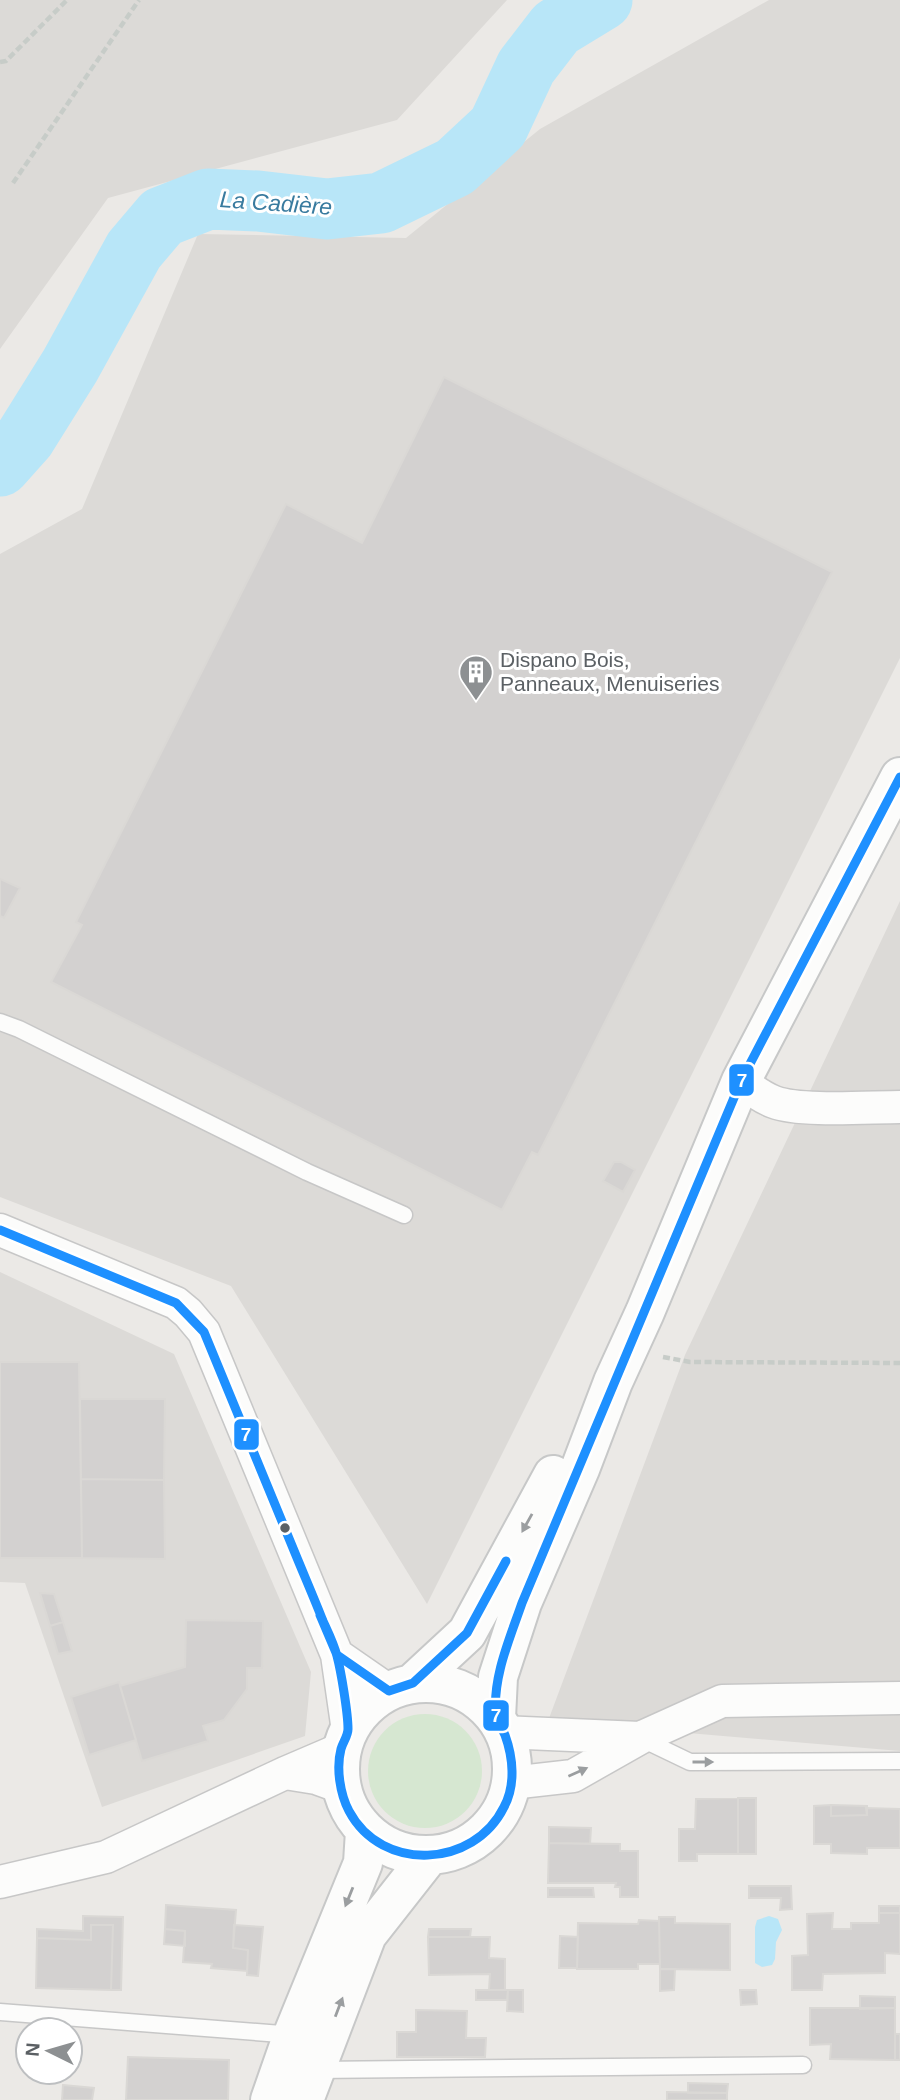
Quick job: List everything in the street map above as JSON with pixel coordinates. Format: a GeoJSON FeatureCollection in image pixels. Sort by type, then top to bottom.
{"type":"FeatureCollection","features":[{"type":"Feature","properties":{"kind":"street"},"geometry":{"type":"LineString","coordinates":[[0,1230],[176,1303],[204,1332],[337,1655],[344,1740],[339,1768],[341,1787],[349,1811],[365,1831],[384,1846],[405,1854],[429,1856],[453,1852],[474,1842],[492,1826],[505,1806],[511,1783],[512,1757],[500,1725],[498,1677],[523,1603],[580,1469],[613,1382],[741,1081],[900,777]]}},
{"type":"Feature","properties":{"kind":"street"},"geometry":{"type":"LineString","coordinates":[[741,1081],[758,1095],[795,1107],[900,1107]]}},
{"type":"Feature","properties":{"kind":"street"},"geometry":{"type":"LineString","coordinates":[[0,1882],[106,1857],[285,1773],[344,1740],[365,1707],[401,1687],[467,1633],[561,1461],[613,1382]]}},
{"type":"Feature","properties":{"kind":"street"},"geometry":{"type":"LineString","coordinates":[[337,1655],[401,1687],[437,1683],[460,1689],[480,1701],[500,1725],[640,1738]]}},
{"type":"Feature","properties":{"kind":"street"},"geometry":{"type":"LineString","coordinates":[[511,1783],[573,1776],[640,1738],[722,1701],[900,1698]]}},
{"type":"Feature","properties":{"kind":"street"},"geometry":{"type":"LineString","coordinates":[[285,1773],[316,1778],[341,1787]]}},
{"type":"Feature","properties":{"kind":"street"},"geometry":{"type":"LineString","coordinates":[[304,2062],[321,1965],[363,1863],[365,1831]]}},
{"type":"Feature","properties":{"kind":"street"},"geometry":{"type":"LineString","coordinates":[[270,2100],[304,2062],[367,1935],[429,1856]]}},
{"type":"Feature","properties":{"kind":"lane"},"geometry":{"type":"LineString","coordinates":[[0,1022],[307,1172],[404,1215]]}},
{"type":"Feature","properties":{"kind":"lane"},"geometry":{"type":"LineString","coordinates":[[640,1738],[690,1762],[900,1761]]}},
{"type":"Feature","properties":{"kind":"lane"},"geometry":{"type":"LineString","coordinates":[[0,2012],[304,2062],[803,2065]]}},
{"type":"Feature","properties":{"kind":"path"},"geometry":{"type":"LineString","coordinates":[[0,62],[6,61],[67,0]]}},
{"type":"Feature","properties":{"kind":"path"},"geometry":{"type":"LineString","coordinates":[[13,183],[139,0]]}},
{"type":"Feature","properties":{"kind":"path"},"geometry":{"type":"LineString","coordinates":[[633,1340],[658,1355],[673,1360],[900,1363]]}},
{"type":"Feature","properties":{"kind":"shaded area"},"geometry":{"type":"Polygon","coordinates":[[[0,0],[507,0],[397,120],[108,198],[0,349],[0,0]]]}},
{"type":"Feature","properties":{"kind":"shaded area"},"geometry":{"type":"Polygon","coordinates":[[[769,0],[900,0],[900,658],[427,1604],[231,1286],[0,1197],[0,554],[82,509],[198,234],[406,238],[540,129],[769,0]]]}},
{"type":"Feature","properties":{"kind":"shaded area"},"geometry":{"type":"Polygon","coordinates":[[[900,901],[900,1751],[548,1721],[685,1355],[900,901]]]}},
{"type":"Feature","properties":{"kind":"shaded area"},"geometry":{"type":"Polygon","coordinates":[[[0,1272],[174,1354],[311,1672],[305,1736],[102,1807],[25,1583],[0,1582],[0,1272]]]}},
{"type":"Feature","properties":{"kind":"green space"},"geometry":{"type":"Polygon","coordinates":[[[425,1714],[447,1718],[457,1723],[473,1739],[478,1749],[482,1771],[478,1793],[473,1803],[457,1819],[447,1824],[425,1828],[403,1824],[393,1819],[377,1803],[372,1793],[368,1771],[372,1749],[377,1739],[393,1723],[403,1718],[425,1714]]]}},
{"type":"Feature","properties":{"kind":"water"},"geometry":{"type":"Polygon","coordinates":[[[769,1916],[778,1919],[782,1930],[776,1942],[772,1965],[762,1967],[755,1963],[755,1927],[757,1920],[769,1916]]]}},
{"type":"Feature","properties":{"kind":"building","name":"Dispano Bois, Panneaux, Menuiseries"},"geometry":{"type":"Polygon","coordinates":[[[444,377],[832,572],[538,1155],[532,1152],[502,1210],[51,982],[82,925],[76,922],[286,504],[362,543],[444,377]]]}},
{"type":"Feature","properties":{"kind":"building"},"geometry":{"type":"Polygon","coordinates":[[[0,879],[20,888],[4,918],[0,916],[0,879]]]}},
{"type":"Feature","properties":{"kind":"building"},"geometry":{"type":"Polygon","coordinates":[[[614,1162],[621,1162],[635,1170],[623,1192],[603,1181],[614,1162]]]}},
{"type":"Feature","properties":{"kind":"building"},"geometry":{"type":"Polygon","coordinates":[[[0,1362],[79,1362],[82,1558],[0,1558],[0,1362]]]}},
{"type":"Feature","properties":{"kind":"building"},"geometry":{"type":"Polygon","coordinates":[[[80,1399],[165,1399],[164,1480],[81,1479],[80,1399]]]}},
{"type":"Feature","properties":{"kind":"building"},"geometry":{"type":"Polygon","coordinates":[[[81,1479],[164,1480],[165,1559],[82,1558],[81,1479]]]}},
{"type":"Feature","properties":{"kind":"building"},"geometry":{"type":"Polygon","coordinates":[[[40,1593],[54,1594],[63,1622],[50,1626],[40,1593]]]}},
{"type":"Feature","properties":{"kind":"building"},"geometry":{"type":"Polygon","coordinates":[[[186,1620],[263,1621],[262,1668],[247,1668],[247,1689],[224,1720],[203,1726],[208,1741],[142,1761],[120,1686],[185,1667],[186,1620]]]}},
{"type":"Feature","properties":{"kind":"building"},"geometry":{"type":"Polygon","coordinates":[[[63,1622],[72,1651],[58,1654],[50,1626],[63,1622]]]}},
{"type":"Feature","properties":{"kind":"building"},"geometry":{"type":"Polygon","coordinates":[[[119,1682],[136,1740],[89,1755],[71,1697],[119,1682]]]}},
{"type":"Feature","properties":{"kind":"building"},"geometry":{"type":"Polygon","coordinates":[[[738,1798],[756,1798],[756,1854],[738,1854],[738,1798]]]}},
{"type":"Feature","properties":{"kind":"building"},"geometry":{"type":"Polygon","coordinates":[[[738,1798],[738,1854],[697,1854],[697,1861],[679,1861],[679,1829],[695,1829],[696,1799],[738,1798]]]}},
{"type":"Feature","properties":{"kind":"building"},"geometry":{"type":"Polygon","coordinates":[[[831,1805],[831,1816],[867,1815],[866,1808],[900,1809],[900,1848],[867,1848],[867,1854],[831,1853],[831,1844],[814,1844],[814,1806],[831,1805]]]}},
{"type":"Feature","properties":{"kind":"building"},"geometry":{"type":"Polygon","coordinates":[[[831,1805],[867,1806],[867,1815],[831,1816],[831,1805]]]}},
{"type":"Feature","properties":{"kind":"building"},"geometry":{"type":"Polygon","coordinates":[[[549,1827],[591,1828],[590,1844],[549,1843],[549,1827]]]}},
{"type":"Feature","properties":{"kind":"building"},"geometry":{"type":"Polygon","coordinates":[[[549,1843],[620,1844],[620,1851],[638,1851],[638,1897],[620,1897],[620,1887],[615,1887],[616,1883],[548,1883],[549,1843]]]}},
{"type":"Feature","properties":{"kind":"building"},"geometry":{"type":"Polygon","coordinates":[[[749,1886],[791,1886],[792,1909],[780,1910],[781,1898],[749,1898],[749,1886]]]}},
{"type":"Feature","properties":{"kind":"building"},"geometry":{"type":"Polygon","coordinates":[[[548,1888],[593,1888],[594,1897],[548,1897],[548,1888]]]}},
{"type":"Feature","properties":{"kind":"building"},"geometry":{"type":"Polygon","coordinates":[[[166,1905],[236,1910],[233,1948],[248,1950],[247,1971],[183,1962],[185,1931],[165,1929],[166,1905]]]}},
{"type":"Feature","properties":{"kind":"building"},"geometry":{"type":"Polygon","coordinates":[[[879,1906],[900,1906],[900,1913],[879,1913],[879,1906]]]}},
{"type":"Feature","properties":{"kind":"building"},"geometry":{"type":"Polygon","coordinates":[[[833,1913],[832,1929],[851,1929],[851,1923],[879,1923],[879,1913],[900,1913],[900,1954],[885,1953],[885,1973],[823,1974],[822,1990],[792,1990],[792,1956],[808,1955],[807,1914],[833,1913]]]}},
{"type":"Feature","properties":{"kind":"building"},"geometry":{"type":"Polygon","coordinates":[[[83,1916],[123,1917],[121,1990],[111,1990],[113,1925],[91,1925],[91,1940],[37,1938],[37,1929],[83,1931],[83,1916]]]}},
{"type":"Feature","properties":{"kind":"building"},"geometry":{"type":"Polygon","coordinates":[[[659,1917],[675,1917],[675,1923],[730,1924],[730,1970],[660,1969],[659,1917]]]}},
{"type":"Feature","properties":{"kind":"building"},"geometry":{"type":"Polygon","coordinates":[[[639,1920],[659,1921],[660,1964],[638,1964],[638,1969],[577,1969],[578,1923],[638,1924],[639,1920]]]}},
{"type":"Feature","properties":{"kind":"building"},"geometry":{"type":"Polygon","coordinates":[[[91,1925],[113,1925],[111,1990],[36,1988],[37,1938],[91,1940],[91,1925]]]}},
{"type":"Feature","properties":{"kind":"building"},"geometry":{"type":"Polygon","coordinates":[[[234,1925],[263,1927],[258,1976],[247,1975],[248,1950],[233,1948],[234,1925]]]}},
{"type":"Feature","properties":{"kind":"building"},"geometry":{"type":"Polygon","coordinates":[[[165,1929],[185,1931],[185,1946],[164,1944],[165,1929]]]}},
{"type":"Feature","properties":{"kind":"building"},"geometry":{"type":"Polygon","coordinates":[[[429,1929],[471,1929],[470,1937],[428,1937],[429,1929]]]}},
{"type":"Feature","properties":{"kind":"building"},"geometry":{"type":"Polygon","coordinates":[[[560,1936],[578,1937],[577,1968],[559,1968],[560,1936]]]}},
{"type":"Feature","properties":{"kind":"building"},"geometry":{"type":"Polygon","coordinates":[[[428,1937],[490,1937],[489,1958],[505,1959],[505,1990],[489,1990],[490,1974],[429,1975],[428,1937]]]}},
{"type":"Feature","properties":{"kind":"building"},"geometry":{"type":"Polygon","coordinates":[[[660,1969],[675,1969],[674,1990],[660,1991],[660,1969]]]}},
{"type":"Feature","properties":{"kind":"building"},"geometry":{"type":"Polygon","coordinates":[[[476,1990],[508,1990],[507,2000],[476,2000],[476,1990]]]}},
{"type":"Feature","properties":{"kind":"building"},"geometry":{"type":"Polygon","coordinates":[[[508,1990],[523,1990],[523,2012],[507,2011],[508,1990]]]}},
{"type":"Feature","properties":{"kind":"building"},"geometry":{"type":"Polygon","coordinates":[[[740,1990],[756,1990],[757,2004],[741,2005],[740,1990]]]}},
{"type":"Feature","properties":{"kind":"building"},"geometry":{"type":"Polygon","coordinates":[[[860,1996],[895,1997],[895,2008],[860,2009],[860,1996]]]}},
{"type":"Feature","properties":{"kind":"building"},"geometry":{"type":"Polygon","coordinates":[[[810,2008],[895,2008],[895,2060],[830,2059],[831,2044],[810,2045],[810,2008]]]}},
{"type":"Feature","properties":{"kind":"building"},"geometry":{"type":"Polygon","coordinates":[[[416,2010],[467,2011],[466,2038],[486,2038],[485,2057],[397,2057],[397,2032],[416,2032],[416,2010]]]}},
{"type":"Feature","properties":{"kind":"building"},"geometry":{"type":"Polygon","coordinates":[[[895,2034],[900,2034],[900,2060],[895,2060],[895,2034]]]}},
{"type":"Feature","properties":{"kind":"building"},"geometry":{"type":"Polygon","coordinates":[[[128,2057],[229,2060],[228,2100],[126,2100],[128,2057]]]}},
{"type":"Feature","properties":{"kind":"building"},"geometry":{"type":"Polygon","coordinates":[[[688,2083],[728,2084],[727,2093],[688,2093],[688,2083]]]}},
{"type":"Feature","properties":{"kind":"building"},"geometry":{"type":"Polygon","coordinates":[[[63,2086],[94,2088],[92,2100],[62,2100],[63,2086]]]}},
{"type":"Feature","properties":{"kind":"building"},"geometry":{"type":"Polygon","coordinates":[[[667,2092],[727,2093],[727,2100],[667,2100],[667,2092]]]}},
{"type":"Feature","properties":{"kind":"waterway","name":"La Cadière"},"geometry":{"type":"LineString","coordinates":[[0,466],[25,438],[70,366],[134,250],[162,217],[208,199],[258,201],[327,209],[381,203],[455,167],[498,127],[526,67],[556,28],[602,0]]}},
{"type":"Feature","properties":{"kind":"transit line","name":"7"},"geometry":{"type":"LineString","coordinates":[[0,1230],[176,1303],[204,1332],[336,1652],[348,1729],[341,1749],[339,1772],[343,1797],[349,1811],[364,1831],[383,1845],[405,1853],[428,1855],[450,1851],[472,1842],[490,1827],[504,1807],[510,1790],[510,1752],[497,1718],[495,1702],[503,1658],[522,1603],[741,1081],[900,777]]}},
{"type":"Feature","properties":{"kind":"transit line","name":"7"},"geometry":{"type":"LineString","coordinates":[[320,1615],[337,1655],[389,1691],[413,1683],[467,1633],[506,1561]]}},
{"type":"Feature","properties":{"kind":"place","name":"Dispano Bois, Panneaux, Menuiseries"},"geometry":{"type":"Point","coordinates":[476,702]}}]}
